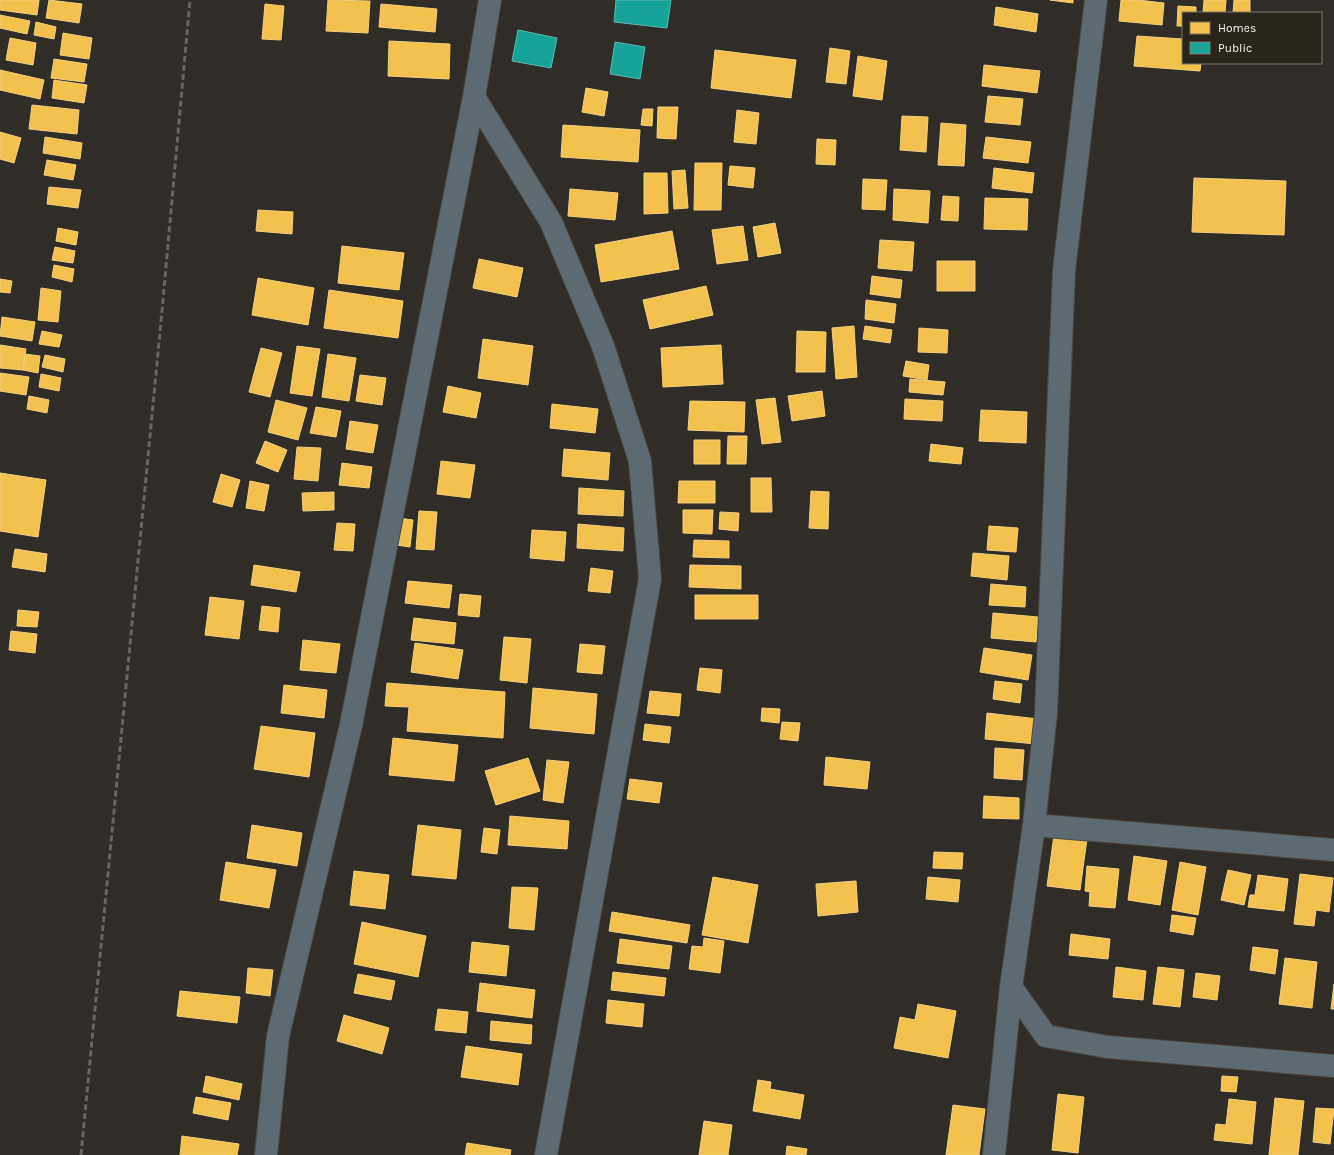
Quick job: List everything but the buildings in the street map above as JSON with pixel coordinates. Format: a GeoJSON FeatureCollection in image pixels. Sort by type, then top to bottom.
{"type":"FeatureCollection","features":[{"type":"Feature","properties":{"kind":"street"},"geometry":{"type":"LineString","coordinates":[[266,1155],[278,1036],[351,725],[474,97],[490,0]]}},
{"type":"Feature","properties":{"kind":"street"},"geometry":{"type":"LineString","coordinates":[[994,1155],[1011,987],[1034,825],[1046,713],[1064,270],[1096,0]]}},
{"type":"Feature","properties":{"kind":"street"},"geometry":{"type":"LineString","coordinates":[[474,97],[551,222],[603,346],[640,461],[650,579],[546,1155]]}},
{"type":"Feature","properties":{"kind":"street"},"geometry":{"type":"LineString","coordinates":[[1034,825],[1334,850]]}},
{"type":"Feature","properties":{"kind":"street"},"geometry":{"type":"LineString","coordinates":[[1011,987],[1046,1036],[1108,1047],[1334,1066]]}},
{"type":"Feature","properties":{"kind":"railway"},"geometry":{"type":"LineString","coordinates":[[81,1155],[162,311],[190,0]]}}]}
